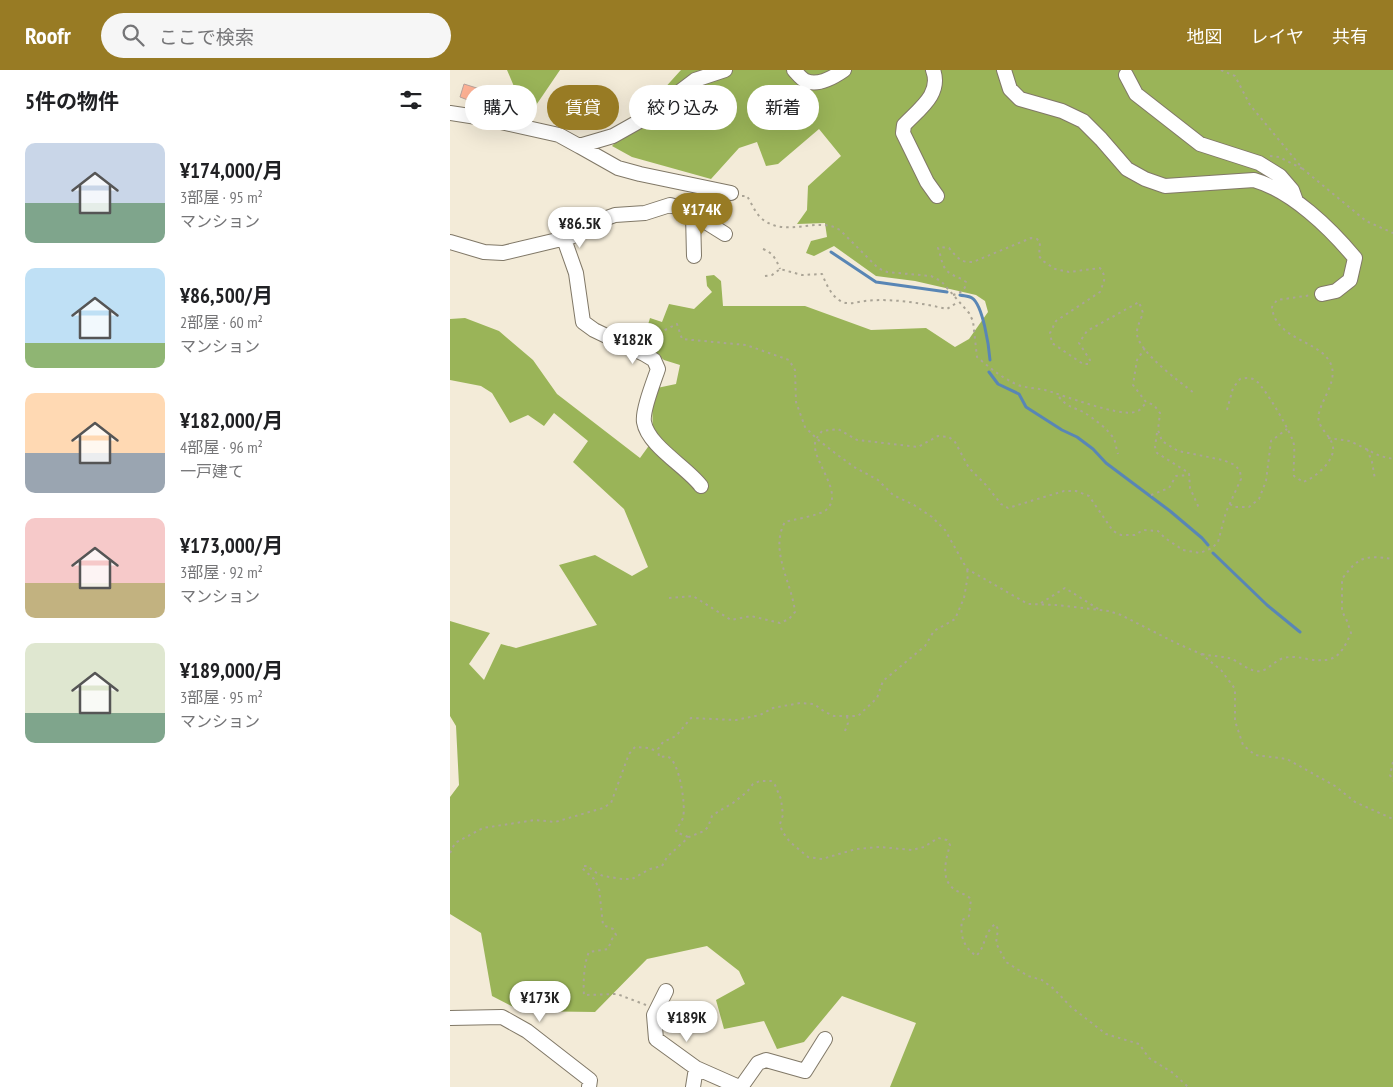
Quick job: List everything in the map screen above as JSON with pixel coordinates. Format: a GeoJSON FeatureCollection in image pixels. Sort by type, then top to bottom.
{"type":"FeatureCollection","features":[{"type":"Feature","properties":{"kind":"street"},"geometry":{"type":"LineString","coordinates":[[579,146],[613,136],[645,118],[695,80],[725,70]]}},
{"type":"Feature","properties":{"kind":"street"},"geometry":{"type":"LineString","coordinates":[[794,70],[804,80],[815,83],[835,76],[844,70]]}},
{"type":"Feature","properties":{"kind":"street"},"geometry":{"type":"LineString","coordinates":[[933,70],[936,81],[934,90],[924,104],[904,124],[903,133],[927,182],[937,196]]}},
{"type":"Feature","properties":{"kind":"street"},"geometry":{"type":"LineString","coordinates":[[1004,70],[1010,89],[1020,99],[1062,111],[1083,121],[1127,169],[1145,179],[1165,186],[1254,180],[1268,184],[1297,204],[1335,234],[1355,258],[1350,280],[1336,292],[1322,294]]}},
{"type":"Feature","properties":{"kind":"street"},"geometry":{"type":"LineString","coordinates":[[1126,75],[1136,94],[1200,144],[1259,163],[1280,176],[1292,190],[1297,204]]}},
{"type":"Feature","properties":{"kind":"street"},"geometry":{"type":"LineString","coordinates":[[450,113],[483,118],[559,135],[618,168],[727,197]]}},
{"type":"Feature","properties":{"kind":"street"},"geometry":{"type":"LineString","coordinates":[[450,242],[484,252],[503,253],[576,235],[590,224],[615,215],[645,213],[670,205],[684,209],[725,234]]}},
{"type":"Feature","properties":{"kind":"street"},"geometry":{"type":"LineString","coordinates":[[693,214],[694,256]]}},
{"type":"Feature","properties":{"kind":"street"},"geometry":{"type":"LineString","coordinates":[[564,239],[576,273],[583,322],[594,330],[654,360],[658,369],[647,404],[644,421],[649,436],[683,469],[693,476],[701,486]]}},
{"type":"Feature","properties":{"kind":"street"},"geometry":{"type":"LineString","coordinates":[[666,991],[654,1015],[656,1039],[696,1068],[740,1087],[758,1063],[766,1060],[805,1071],[826,1039]]}},
{"type":"Feature","properties":{"kind":"street"},"geometry":{"type":"LineString","coordinates":[[450,1018],[502,1016],[527,1031],[590,1080],[589,1087]]}},
{"type":"Feature","properties":{"kind":"street"},"geometry":{"type":"LineString","coordinates":[[693,1087],[696,1068]]}},
{"type":"Feature","properties":{"kind":"path"},"geometry":{"type":"LineString","coordinates":[[1221,70],[1235,76],[1250,105],[1303,168],[1366,221],[1393,233]]}},
{"type":"Feature","properties":{"kind":"path"},"geometry":{"type":"LineString","coordinates":[[727,197],[747,196],[763,221],[775,226],[788,229],[832,225],[840,230],[878,268],[887,272],[931,276],[941,280],[969,313],[973,321],[976,357],[995,373],[1020,386],[1123,412],[1135,412],[1143,408],[1146,402]]}},
{"type":"Feature","properties":{"kind":"path"},"geometry":{"type":"LineString","coordinates":[[953,295],[961,292],[966,282],[945,269],[938,248],[948,248],[960,261],[966,263],[974,262],[1031,238],[1037,239],[1040,242],[1039,256],[1043,262],[1063,272],[1100,268],[1105,280],[1100,292],[1056,321],[1050,333],[1052,343],[1083,364],[1089,364],[1088,354],[1080,343],[1087,331],[1139,302],[1143,313],[1137,330],[1137,337],[1154,360],[1194,393]]}},
{"type":"Feature","properties":{"kind":"path"},"geometry":{"type":"LineString","coordinates":[[763,249],[769,251],[776,259],[780,269]]}},
{"type":"Feature","properties":{"kind":"path"},"geometry":{"type":"LineString","coordinates":[[780,269],[802,275],[822,274],[832,293],[840,301],[851,304],[865,301],[898,301],[947,309],[958,302]]}},
{"type":"Feature","properties":{"kind":"path"},"geometry":{"type":"LineString","coordinates":[[765,276],[772,275],[780,269]]}},
{"type":"Feature","properties":{"kind":"path"},"geometry":{"type":"LineString","coordinates":[[1227,410],[1234,388],[1240,379],[1255,380],[1261,385],[1282,415],[1294,444],[1294,476],[1303,482],[1310,480],[1327,464],[1333,446],[1318,422],[1319,413],[1334,372],[1328,359],[1281,327],[1273,314],[1272,307],[1277,300],[1322,294]]}},
{"type":"Feature","properties":{"kind":"path"},"geometry":{"type":"LineString","coordinates":[[644,354],[654,339],[665,330],[677,324],[682,339],[746,345],[789,360],[795,370],[796,402],[805,427],[817,439],[854,467],[878,480],[894,495],[914,504],[932,517],[945,530],[968,575],[964,598],[955,619],[934,631],[925,646],[883,681],[877,698],[858,716],[834,716],[814,704],[800,703],[774,708],[760,715],[736,720],[691,718],[676,736],[663,742],[658,748],[659,757],[667,756],[671,759],[685,803],[683,820],[676,832],[689,838]]}},
{"type":"Feature","properties":{"kind":"path"},"geometry":{"type":"LineString","coordinates":[[1145,348],[1137,360],[1133,385],[1146,402],[1154,405],[1160,413],[1155,447],[1157,453],[1189,473],[1190,488],[1199,508]]}},
{"type":"Feature","properties":{"kind":"path"},"geometry":{"type":"LineString","coordinates":[[1057,395],[1064,404],[1086,414],[1106,429],[1114,440],[1118,454]]}},
{"type":"Feature","properties":{"kind":"path"},"geometry":{"type":"LineString","coordinates":[[669,598],[693,596],[731,620],[751,616],[780,623],[789,619],[795,612],[794,604],[782,564],[778,537],[785,522],[826,511],[831,504],[832,491],[815,450],[814,441],[822,431],[838,429],[857,440],[918,447],[938,436],[949,437],[955,442],[969,468],[1001,504],[1008,508],[1064,491],[1076,491],[1089,496],[1113,531],[1121,535],[1135,535],[1143,530],[1158,531],[1182,550],[1200,553],[1212,548],[1218,542],[1230,504],[1241,479],[1240,471],[1235,465],[1223,460],[1178,451],[1162,441],[1158,430]]}},
{"type":"Feature","properties":{"kind":"path"},"geometry":{"type":"LineString","coordinates":[[1230,504],[1234,507],[1249,507],[1259,499],[1266,481],[1271,441],[1287,429]]}},
{"type":"Feature","properties":{"kind":"path"},"geometry":{"type":"LineString","coordinates":[[1328,438],[1350,441],[1386,458],[1393,459]]}},
{"type":"Feature","properties":{"kind":"path"},"geometry":{"type":"LineString","coordinates":[[1367,449],[1375,479]]}},
{"type":"Feature","properties":{"kind":"path"},"geometry":{"type":"LineString","coordinates":[[1151,495],[1169,488],[1176,476],[1190,475]]}},
{"type":"Feature","properties":{"kind":"path"},"geometry":{"type":"LineString","coordinates":[[1201,654],[1229,658],[1260,672],[1266,670],[1272,663],[1295,656],[1328,660],[1340,654],[1350,634],[1342,611],[1342,579],[1360,559],[1370,557],[1393,559]]}},
{"type":"Feature","properties":{"kind":"path"},"geometry":{"type":"LineString","coordinates":[[966,569],[1028,604],[1102,611],[1121,615],[1201,654],[1221,670],[1235,689],[1235,721],[1243,745],[1255,755],[1287,759],[1335,786],[1354,802],[1393,819]]}},
{"type":"Feature","properties":{"kind":"path"},"geometry":{"type":"LineString","coordinates":[[1041,604],[1065,588],[1102,611]]}},
{"type":"Feature","properties":{"kind":"path"},"geometry":{"type":"LineString","coordinates":[[845,731],[848,723],[847,716]]}},
{"type":"Feature","properties":{"kind":"path"},"geometry":{"type":"LineString","coordinates":[[450,853],[454,843],[483,828],[535,820],[555,822],[603,808],[611,803],[629,754],[635,747],[648,748],[658,752]]}},
{"type":"Feature","properties":{"kind":"path"},"geometry":{"type":"LineString","coordinates":[[1393,762],[1390,775],[1393,780]]}},
{"type":"Feature","properties":{"kind":"path"},"geometry":{"type":"LineString","coordinates":[[657,1010],[618,994],[584,995],[586,957],[589,952],[608,949],[616,935],[613,929],[604,925],[599,888],[594,879],[582,868],[588,866],[594,871],[614,879],[632,879],[650,869],[662,866],[667,858],[689,838],[704,831],[708,827],[712,816],[747,792],[753,784],[760,781],[771,781],[775,784],[781,799],[783,815],[780,824],[782,831],[790,842],[808,857],[822,859],[856,849],[880,847],[912,850],[924,847],[938,838],[947,840],[950,844],[945,875],[947,883],[955,891],[971,899],[969,916],[962,920],[961,931],[963,942],[968,950],[976,956],[981,952],[985,936],[995,924],[998,928],[996,943],[1006,962],[1028,976],[1042,980],[1054,989],[1071,1007],[1106,1034],[1139,1044],[1149,1058],[1173,1073],[1188,1087]]}},
{"type":"Feature","properties":{"kind":"green space"},"geometry":{"type":"Polygon","coordinates":[[[507,70],[560,70],[550,85],[547,85],[547,89],[537,104],[537,85],[513,85],[507,70]]]}},
{"type":"Feature","properties":{"kind":"green space"},"geometry":{"type":"Polygon","coordinates":[[[681,70],[1393,70],[1393,1087],[890,1087],[916,1023],[842,996],[804,1042],[777,1049],[764,1021],[724,1029],[716,1000],[745,984],[739,971],[707,946],[647,959],[595,1012],[521,1011],[492,996],[481,933],[450,914],[450,797],[459,785],[456,726],[450,716],[450,621],[490,633],[469,664],[484,680],[501,644],[516,648],[597,625],[559,565],[595,555],[632,576],[648,567],[624,509],[573,462],[588,441],[554,413],[544,426],[528,415],[510,423],[492,393],[481,386],[450,380],[450,319],[465,318],[499,331],[533,360],[557,394],[640,458],[653,440],[652,397],[657,388],[676,384],[680,365],[664,360],[654,352],[641,348],[650,318],[662,322],[669,304],[694,309],[712,292],[707,286],[706,276],[714,275],[721,281],[723,306],[805,306],[871,330],[926,328],[955,347],[969,339],[988,312],[985,301],[976,295],[915,281],[876,276],[834,246],[814,256],[806,253],[811,241],[827,237],[825,223],[797,224],[807,210],[808,186],[841,156],[819,129],[819,85],[747,85],[747,130],[818,130],[778,164],[766,166],[757,142],[739,148],[711,179],[632,157],[612,146],[629,127],[629,130],[737,130],[737,85],[667,85],[681,70]]]}},
{"type":"Feature","properties":{"kind":"building"},"geometry":{"type":"Polygon","coordinates":[[[464,84],[467,85],[465,85],[465,99],[460,97],[464,84]]]}},
{"type":"Feature","properties":{"kind":"waterway"},"geometry":{"type":"LineString","coordinates":[[831,252],[876,282],[947,292]]}},
{"type":"Feature","properties":{"kind":"waterway"},"geometry":{"type":"LineString","coordinates":[[960,295],[972,298],[976,302],[985,327],[990,360]]}},
{"type":"Feature","properties":{"kind":"waterway"},"geometry":{"type":"LineString","coordinates":[[989,372],[998,384],[1019,394],[1026,407],[1062,430],[1077,437],[1093,449],[1106,463],[1170,511],[1208,545]]}},
{"type":"Feature","properties":{"kind":"waterway"},"geometry":{"type":"LineString","coordinates":[[1213,553],[1267,605],[1300,632]]}}]}
